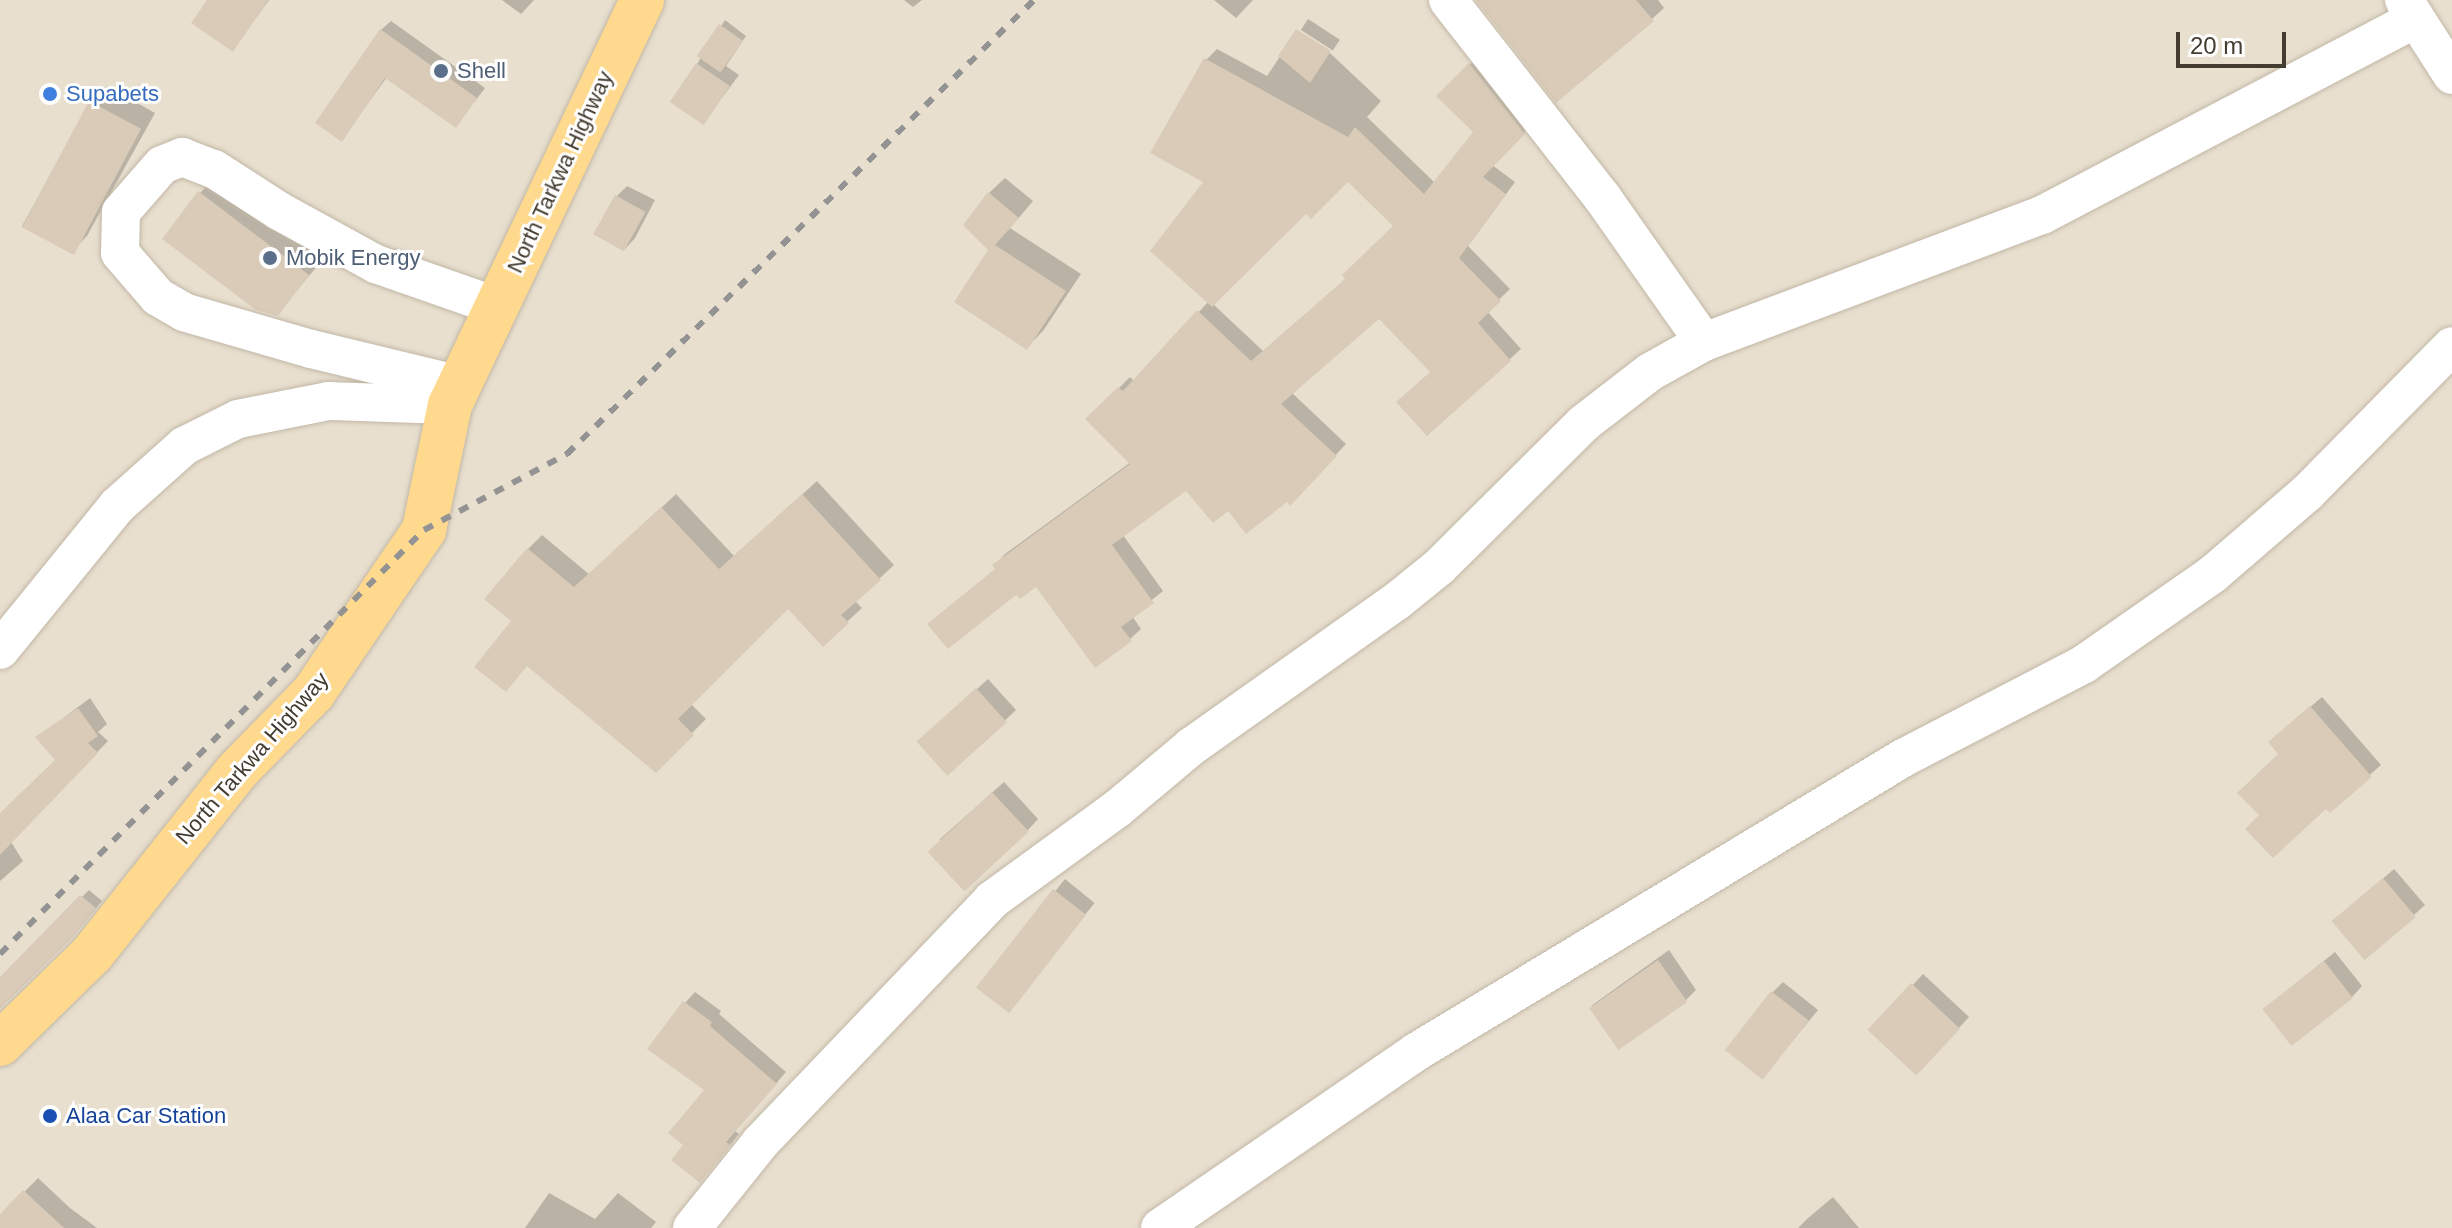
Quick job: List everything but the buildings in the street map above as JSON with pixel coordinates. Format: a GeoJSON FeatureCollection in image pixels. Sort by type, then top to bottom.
{"type":"FeatureCollection","features":[{"type":"Feature","properties":{"kind":"main road","name":"North Tarkwa Highway"},"geometry":{"type":"LineString","coordinates":[[0,1044],[92,954],[237,771],[314,692],[424,530],[455,395],[642,0]]}},
{"type":"Feature","properties":{"kind":"street"},"geometry":{"type":"LineString","coordinates":[[1448,0],[1602,197],[1704,342]]}},
{"type":"Feature","properties":{"kind":"street"},"geometry":{"type":"LineString","coordinates":[[692,1228],[760,1143],[992,900],[1118,808],[1192,746],[1397,601],[1439,567],[1584,423],[1650,372],[1704,342],[2042,215],[2410,9],[2452,75]]}},
{"type":"Feature","properties":{"kind":"street"},"geometry":{"type":"LineString","coordinates":[[455,395],[184,312],[158,297],[120,253],[121,212],[162,165],[182,157],[214,169],[279,211],[376,264],[496,306]]}},
{"type":"Feature","properties":{"kind":"street"},"geometry":{"type":"LineString","coordinates":[[1160,1228],[1416,1052],[1903,758],[2084,664],[2213,574],[2272,524],[2352,450],[2452,346]]}},
{"type":"Feature","properties":{"kind":"street"},"geometry":{"type":"LineString","coordinates":[[0,650],[117,506],[184,446],[238,419],[329,401],[455,395]]}},
{"type":"Feature","properties":{"kind":"shaded area"},"geometry":{"type":"Polygon","coordinates":[[[0,0],[2452,0],[2452,1228],[0,1228],[0,0]]]}},
{"type":"Feature","properties":{"kind":"railway"},"geometry":{"type":"LineString","coordinates":[[0,954],[424,530],[567,454],[1034,0]]}},
{"type":"Feature","properties":{"kind":"place","name":"Shell"},"geometry":{"type":"Point","coordinates":[441,71]}},
{"type":"Feature","properties":{"kind":"place","name":"Supabets"},"geometry":{"type":"Point","coordinates":[50,94]}},
{"type":"Feature","properties":{"kind":"place","name":"Mobik Energy"},"geometry":{"type":"Point","coordinates":[270,258]}},
{"type":"Feature","properties":{"kind":"place","name":"Alaa Car Station"},"geometry":{"type":"Point","coordinates":[50,1116]}}]}
